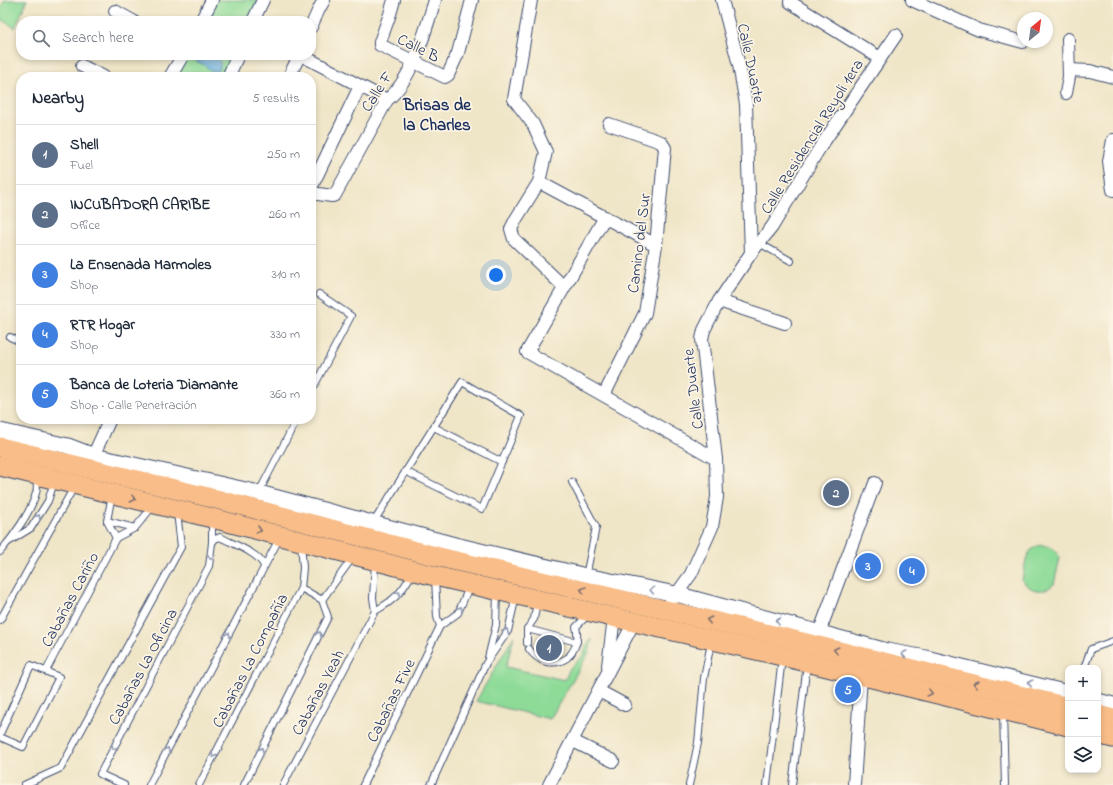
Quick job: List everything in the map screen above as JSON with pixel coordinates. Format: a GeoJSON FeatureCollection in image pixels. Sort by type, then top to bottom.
{"type":"FeatureCollection","features":[{"type":"Feature","properties":{"kind":"main road"},"geometry":{"type":"LineString","coordinates":[[0,447],[91,462],[255,501],[368,531],[446,559],[665,610],[817,638],[1065,706]]}},
{"type":"Feature","properties":{"kind":"main road"},"geometry":{"type":"LineString","coordinates":[[1,468],[112,493],[435,576],[782,656],[1065,725]]}},
{"type":"Feature","properties":{"kind":"main road"},"geometry":{"type":"LineString","coordinates":[[1101,716],[1113,719]]}},
{"type":"Feature","properties":{"kind":"main road"},"geometry":{"type":"LineString","coordinates":[[1101,735],[1113,738]]}},
{"type":"Feature","properties":{"kind":"street"},"geometry":{"type":"LineString","coordinates":[[204,16],[212,0]]}},
{"type":"Feature","properties":{"kind":"street"},"geometry":{"type":"LineString","coordinates":[[255,16],[263,0]]}},
{"type":"Feature","properties":{"kind":"street"},"geometry":{"type":"LineString","coordinates":[[316,16],[324,0]]}},
{"type":"Feature","properties":{"kind":"street","name":"Calle B"},"geometry":{"type":"LineString","coordinates":[[394,0],[380,44],[445,77],[448,75],[458,53],[472,0]]}},
{"type":"Feature","properties":{"kind":"street","name":"Calle F"},"geometry":{"type":"LineString","coordinates":[[316,194],[334,196],[387,100],[395,93],[413,62],[422,41],[434,0]]}},
{"type":"Feature","properties":{"kind":"street"},"geometry":{"type":"LineString","coordinates":[[531,0],[514,99],[533,124],[546,152],[539,182],[516,219],[511,230],[514,239],[564,287]]}},
{"type":"Feature","properties":{"kind":"street","name":"Calle Duarte"},"geometry":{"type":"LineString","coordinates":[[665,610],[691,574],[712,527],[717,497],[716,459],[702,339],[704,330],[719,301],[751,253],[746,104],[739,65],[722,0]]}},
{"type":"Feature","properties":{"kind":"street"},"geometry":{"type":"LineString","coordinates":[[912,0],[979,30],[1017,40]]}},
{"type":"Feature","properties":{"kind":"street"},"geometry":{"type":"LineString","coordinates":[[790,2],[880,58]]}},
{"type":"Feature","properties":{"kind":"street"},"geometry":{"type":"LineString","coordinates":[[115,11],[124,16]]}},
{"type":"Feature","properties":{"kind":"street","name":"Calle Residencial Reyoli 1era"},"geometry":{"type":"LineString","coordinates":[[751,253],[772,227],[819,149],[896,34]]}},
{"type":"Feature","properties":{"kind":"street"},"geometry":{"type":"LineString","coordinates":[[1066,93],[1069,70],[1068,39]]}},
{"type":"Feature","properties":{"kind":"street"},"geometry":{"type":"LineString","coordinates":[[173,72],[180,60]]}},
{"type":"Feature","properties":{"kind":"street"},"geometry":{"type":"LineString","coordinates":[[230,72],[236,60]]}},
{"type":"Feature","properties":{"kind":"street"},"geometry":{"type":"LineString","coordinates":[[291,72],[297,60]]}},
{"type":"Feature","properties":{"kind":"street"},"geometry":{"type":"LineString","coordinates":[[310,60],[387,100]]}},
{"type":"Feature","properties":{"kind":"street"},"geometry":{"type":"LineString","coordinates":[[82,66],[94,72]]}},
{"type":"Feature","properties":{"kind":"street"},"geometry":{"type":"LineString","coordinates":[[1069,70],[1090,71],[1113,77]]}},
{"type":"Feature","properties":{"kind":"street"},"geometry":{"type":"LineString","coordinates":[[316,178],[360,86]]}},
{"type":"Feature","properties":{"kind":"street","name":"Camino del Sur"},"geometry":{"type":"LineString","coordinates":[[604,395],[645,313],[656,245],[665,148],[661,142],[609,124]]}},
{"type":"Feature","properties":{"kind":"street"},"geometry":{"type":"LineString","coordinates":[[1113,140],[1109,161],[1113,190]]}},
{"type":"Feature","properties":{"kind":"street"},"geometry":{"type":"LineString","coordinates":[[539,182],[656,245]]}},
{"type":"Feature","properties":{"kind":"street"},"geometry":{"type":"LineString","coordinates":[[605,217],[527,352],[716,459]]}},
{"type":"Feature","properties":{"kind":"street"},"geometry":{"type":"LineString","coordinates":[[719,301],[785,323]]}},
{"type":"Feature","properties":{"kind":"street"},"geometry":{"type":"LineString","coordinates":[[0,431],[68,446],[91,462],[108,424]]}},
{"type":"Feature","properties":{"kind":"street"},"geometry":{"type":"LineString","coordinates":[[817,638],[875,483]]}},
{"type":"Feature","properties":{"kind":"street"},"geometry":{"type":"LineString","coordinates":[[368,531],[455,545],[586,576],[676,594],[817,638],[926,658],[1065,692]]}},
{"type":"Feature","properties":{"kind":"street"},"geometry":{"type":"LineString","coordinates":[[608,674],[614,618]]}},
{"type":"Feature","properties":{"kind":"street"},"geometry":{"type":"LineString","coordinates":[[549,785],[599,692],[634,622]]}},
{"type":"Feature","properties":{"kind":"street"},"geometry":{"type":"LineString","coordinates":[[854,785],[861,676]]}},
{"type":"Feature","properties":{"kind":"street"},"geometry":{"type":"LineString","coordinates":[[599,692],[625,705]]}},
{"type":"Feature","properties":{"kind":"street"},"geometry":{"type":"LineString","coordinates":[[1101,702],[1113,705]]}},
{"type":"Feature","properties":{"kind":"street"},"geometry":{"type":"LineString","coordinates":[[572,741],[613,761]]}},
{"type":"Feature","properties":{"kind":"lane"},"geometry":{"type":"LineString","coordinates":[[760,242],[791,261]]}},
{"type":"Feature","properties":{"kind":"lane"},"geometry":{"type":"LineString","coordinates":[[316,382],[351,316],[319,294]]}},
{"type":"Feature","properties":{"kind":"lane"},"geometry":{"type":"LineString","coordinates":[[10,337],[16,340]]}},
{"type":"Feature","properties":{"kind":"lane"},"geometry":{"type":"LineString","coordinates":[[368,531],[405,471],[462,382],[520,416],[482,509],[405,471]]}},
{"type":"Feature","properties":{"kind":"lane"},"geometry":{"type":"LineString","coordinates":[[255,501],[294,424]]}},
{"type":"Feature","properties":{"kind":"lane"},"geometry":{"type":"LineString","coordinates":[[434,427],[502,462]]}},
{"type":"Feature","properties":{"kind":"lane"},"geometry":{"type":"LineString","coordinates":[[0,552],[28,512],[37,492],[36,475]]}},
{"type":"Feature","properties":{"kind":"lane"},"geometry":{"type":"LineString","coordinates":[[8,542],[31,528],[48,501],[55,480]]}},
{"type":"Feature","properties":{"kind":"lane"},"geometry":{"type":"LineString","coordinates":[[572,482],[596,527],[586,576]]}},
{"type":"Feature","properties":{"kind":"lane"},"geometry":{"type":"LineString","coordinates":[[0,620],[75,484]]}},
{"type":"Feature","properties":{"kind":"lane"},"geometry":{"type":"LineString","coordinates":[[112,493],[107,521],[135,528]]}},
{"type":"Feature","properties":{"kind":"lane","name":"Cabañas Cariño"},"geometry":{"type":"LineString","coordinates":[[46,671],[116,538],[135,528],[155,504]]}},
{"type":"Feature","properties":{"kind":"lane"},"geometry":{"type":"LineString","coordinates":[[24,785],[32,783],[61,768],[181,547],[176,509]]}},
{"type":"Feature","properties":{"kind":"lane","name":"Cabañas La Oficina"},"geometry":{"type":"LineString","coordinates":[[124,785],[100,774],[209,566],[212,543],[212,518]]}},
{"type":"Feature","properties":{"kind":"lane","name":"Cabañas Cariño"},"geometry":{"type":"LineString","coordinates":[[107,521],[116,538]]}},
{"type":"Feature","properties":{"kind":"lane"},"geometry":{"type":"LineString","coordinates":[[149,785],[280,536]]}},
{"type":"Feature","properties":{"kind":"lane"},"geometry":{"type":"LineString","coordinates":[[212,543],[215,539],[220,538],[256,556],[264,566]]}},
{"type":"Feature","properties":{"kind":"lane","name":"Cabañas La Compañía"},"geometry":{"type":"LineString","coordinates":[[199,785],[301,588],[303,568],[301,542]]}},
{"type":"Feature","properties":{"kind":"lane"},"geometry":{"type":"LineString","coordinates":[[322,600],[355,555]]}},
{"type":"Feature","properties":{"kind":"lane"},"geometry":{"type":"LineString","coordinates":[[375,561],[373,598],[375,611],[391,602],[406,584],[414,570]]}},
{"type":"Feature","properties":{"kind":"lane"},"geometry":{"type":"LineString","coordinates":[[435,576],[440,626]]}},
{"type":"Feature","properties":{"kind":"lane","name":"Cabañas Five"},"geometry":{"type":"LineString","coordinates":[[363,785],[440,626],[458,613],[471,584]]}},
{"type":"Feature","properties":{"kind":"lane"},"geometry":{"type":"LineString","coordinates":[[244,785],[328,617],[322,600],[301,588]]}},
{"type":"Feature","properties":{"kind":"lane"},"geometry":{"type":"LineString","coordinates":[[431,785],[486,663],[496,625],[497,590]]}},
{"type":"Feature","properties":{"kind":"lane"},"geometry":{"type":"LineString","coordinates":[[486,663],[508,631],[517,594]]}},
{"type":"Feature","properties":{"kind":"lane"},"geometry":{"type":"LineString","coordinates":[[537,599],[534,619],[527,630],[528,646],[547,662]]}},
{"type":"Feature","properties":{"kind":"lane","name":"Cabañas Yeah"},"geometry":{"type":"LineString","coordinates":[[283,785],[375,611]]}},
{"type":"Feature","properties":{"kind":"lane"},"geometry":{"type":"LineString","coordinates":[[547,662],[569,657],[578,642],[576,627],[592,612]]}},
{"type":"Feature","properties":{"kind":"lane"},"geometry":{"type":"LineString","coordinates":[[527,630],[578,642]]}},
{"type":"Feature","properties":{"kind":"lane"},"geometry":{"type":"LineString","coordinates":[[540,640],[542,633]]}},
{"type":"Feature","properties":{"kind":"lane"},"geometry":{"type":"LineString","coordinates":[[551,644],[553,636]]}},
{"type":"Feature","properties":{"kind":"lane"},"geometry":{"type":"LineString","coordinates":[[562,646],[564,638]]}},
{"type":"Feature","properties":{"kind":"lane"},"geometry":{"type":"LineString","coordinates":[[689,785],[698,742],[704,678],[712,640]]}},
{"type":"Feature","properties":{"kind":"lane"},"geometry":{"type":"LineString","coordinates":[[1085,665],[1091,649],[1113,641]]}},
{"type":"Feature","properties":{"kind":"lane"},"geometry":{"type":"LineString","coordinates":[[547,662],[549,654]]}},
{"type":"Feature","properties":{"kind":"lane"},"geometry":{"type":"LineString","coordinates":[[767,785],[782,656]]}},
{"type":"Feature","properties":{"kind":"lane"},"geometry":{"type":"LineString","coordinates":[[792,785],[807,663]]}},
{"type":"Feature","properties":{"kind":"lane","name":"Cabañas Cariño"},"geometry":{"type":"LineString","coordinates":[[0,734],[31,665],[59,677],[23,747],[0,737]]}},
{"type":"Feature","properties":{"kind":"lane"},"geometry":{"type":"LineString","coordinates":[[1003,710],[1005,785]]}},
{"type":"Feature","properties":{"kind":"green space"},"geometry":{"type":"Polygon","coordinates":[[[5,0],[27,0],[20,16],[16,16],[15,28],[0,19],[0,9],[5,0]]]}},
{"type":"Feature","properties":{"kind":"green space"},"geometry":{"type":"Polygon","coordinates":[[[216,0],[259,0],[252,16],[208,16],[216,0]]]}},
{"type":"Feature","properties":{"kind":"green space"},"geometry":{"type":"Polygon","coordinates":[[[184,60],[232,60],[226,72],[178,72],[184,60]]]}},
{"type":"Feature","properties":{"kind":"green space"},"geometry":{"type":"Polygon","coordinates":[[[1043,545],[1054,549],[1060,558],[1054,584],[1046,589],[1037,590],[1029,587],[1022,580],[1025,563],[1029,553],[1037,546],[1043,545]]]}},
{"type":"Feature","properties":{"kind":"green space"},"geometry":{"type":"Polygon","coordinates":[[[514,636],[506,667],[565,680],[570,668],[584,655],[586,645],[592,639],[589,652],[550,719],[476,701],[514,636]]]}},
{"type":"Feature","properties":{"kind":"water"},"geometry":{"type":"Polygon","coordinates":[[[196,60],[219,60],[220,68],[217,71],[210,71],[205,65],[197,62],[196,60]]]}},
{"type":"Feature","properties":{"kind":"place","name":"INCUBADORA CARIBE"},"geometry":{"type":"Point","coordinates":[836,493]}},
{"type":"Feature","properties":{"kind":"place","name":"La Ensenada Marmoles"},"geometry":{"type":"Point","coordinates":[868,566]}},
{"type":"Feature","properties":{"kind":"place","name":"RTR Hogar"},"geometry":{"type":"Point","coordinates":[912,571]}},
{"type":"Feature","properties":{"kind":"place","name":"Shell"},"geometry":{"type":"Point","coordinates":[549,648]}},
{"type":"Feature","properties":{"kind":"place","name":"Banca de Loteria Diamante"},"geometry":{"type":"Point","coordinates":[848,690]}},
{"type":"Feature","properties":{"kind":"district","name":"Brisas de la Charles"},"geometry":{"type":"Point","coordinates":[437,114]}}]}
